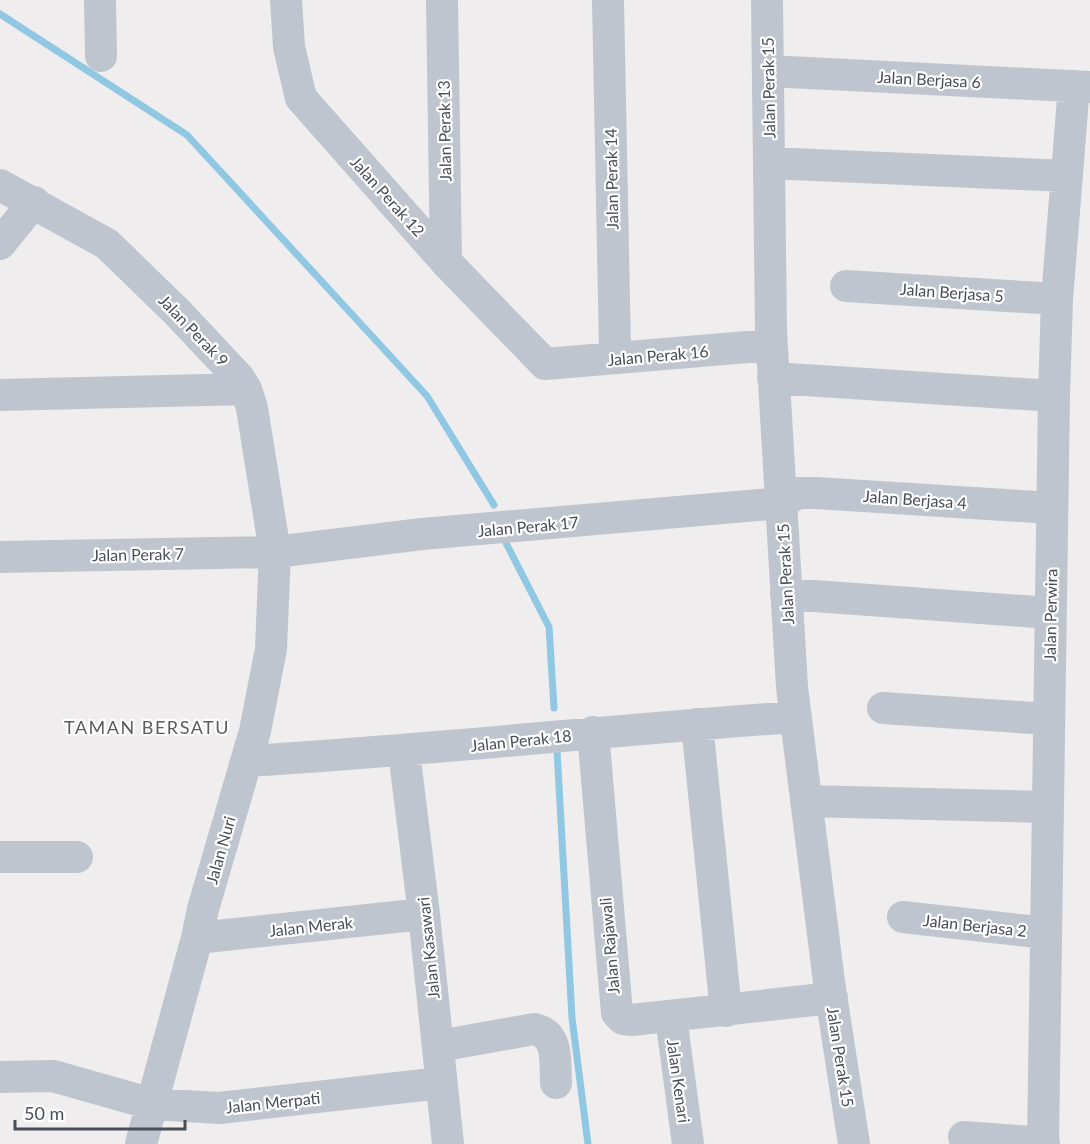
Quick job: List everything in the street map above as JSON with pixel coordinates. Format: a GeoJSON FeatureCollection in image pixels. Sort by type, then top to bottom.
{"type":"FeatureCollection","features":[{"type":"Feature","properties":{"kind":"street"},"geometry":{"type":"LineString","coordinates":[[100,0],[102,56]]}},
{"type":"Feature","properties":{"kind":"street","name":"Jalan Perak 12"},"geometry":{"type":"LineString","coordinates":[[286,0],[289,47],[301,98],[446,262],[545,364]]}},
{"type":"Feature","properties":{"kind":"street","name":"Jalan Perak 13"},"geometry":{"type":"LineString","coordinates":[[442,0],[446,262]]}},
{"type":"Feature","properties":{"kind":"street","name":"Jalan Perak 14"},"geometry":{"type":"LineString","coordinates":[[608,0],[615,350],[618,358]]}},
{"type":"Feature","properties":{"kind":"street","name":"Jalan Perak 15"},"geometry":{"type":"LineString","coordinates":[[767,0],[771,345],[795,717],[832,998],[854,1144]]}},
{"type":"Feature","properties":{"kind":"street","name":"Jalan Berjasa 6"},"geometry":{"type":"LineString","coordinates":[[768,71],[1082,87]]}},
{"type":"Feature","properties":{"kind":"street","name":"Jalan Perwira"},"geometry":{"type":"LineString","coordinates":[[1044,1143],[1051,508],[1057,299],[1067,176],[1082,87]]}},
{"type":"Feature","properties":{"kind":"street"},"geometry":{"type":"LineString","coordinates":[[769,163],[1067,176]]}},
{"type":"Feature","properties":{"kind":"street","name":"Jalan Perak 9"},"geometry":{"type":"LineString","coordinates":[[0,186],[34,202],[107,244],[178,313],[246,389],[256,430],[275,552]]}},
{"type":"Feature","properties":{"kind":"street"},"geometry":{"type":"LineString","coordinates":[[0,244],[34,202]]}},
{"type":"Feature","properties":{"kind":"street","name":"Jalan Berjasa 5"},"geometry":{"type":"LineString","coordinates":[[846,286],[1057,299]]}},
{"type":"Feature","properties":{"kind":"street","name":"Jalan Perak 16"},"geometry":{"type":"LineString","coordinates":[[545,364],[771,345]]}},
{"type":"Feature","properties":{"kind":"street"},"geometry":{"type":"LineString","coordinates":[[773,378],[1054,396]]}},
{"type":"Feature","properties":{"kind":"street"},"geometry":{"type":"LineString","coordinates":[[0,394],[246,389]]}},
{"type":"Feature","properties":{"kind":"street","name":"Jalan Berjasa 4"},"geometry":{"type":"LineString","coordinates":[[781,503],[798,494],[816,493],[1051,508]]}},
{"type":"Feature","properties":{"kind":"street","name":"Jalan Perak 17"},"geometry":{"type":"LineString","coordinates":[[275,552],[422,534],[781,503]]}},
{"type":"Feature","properties":{"kind":"street","name":"Jalan Perak 7"},"geometry":{"type":"LineString","coordinates":[[0,557],[275,552]]}},
{"type":"Feature","properties":{"kind":"street","name":"Jalan Nuri"},"geometry":{"type":"LineString","coordinates":[[141,1144],[203,909],[247,761],[271,649],[275,552]]}},
{"type":"Feature","properties":{"kind":"street"},"geometry":{"type":"LineString","coordinates":[[786,594],[1050,613]]}},
{"type":"Feature","properties":{"kind":"street"},"geometry":{"type":"LineString","coordinates":[[883,708],[1048,719]]}},
{"type":"Feature","properties":{"kind":"street","name":"Jalan Perak 18"},"geometry":{"type":"LineString","coordinates":[[247,761],[404,752],[593,732],[795,717]]}},
{"type":"Feature","properties":{"kind":"street"},"geometry":{"type":"LineString","coordinates":[[697,724],[726,1011]]}},
{"type":"Feature","properties":{"kind":"street","name":"Jalan Rajawali"},"geometry":{"type":"LineString","coordinates":[[593,732],[614,1008],[623,1019],[671,1017],[832,998]]}},
{"type":"Feature","properties":{"kind":"street","name":"Jalan Kasawari"},"geometry":{"type":"LineString","coordinates":[[404,752],[439,1046],[448,1144]]}},
{"type":"Feature","properties":{"kind":"street"},"geometry":{"type":"LineString","coordinates":[[806,801],[1047,807]]}},
{"type":"Feature","properties":{"kind":"street"},"geometry":{"type":"LineString","coordinates":[[0,857],[77,857]]}},
{"type":"Feature","properties":{"kind":"street","name":"Jalan Merak"},"geometry":{"type":"LineString","coordinates":[[197,938],[424,914]]}},
{"type":"Feature","properties":{"kind":"street","name":"Jalan Berjasa 2"},"geometry":{"type":"LineString","coordinates":[[903,917],[1046,933]]}},
{"type":"Feature","properties":{"kind":"street","name":"Jalan Kenari"},"geometry":{"type":"LineString","coordinates":[[671,1017],[688,1144]]}},
{"type":"Feature","properties":{"kind":"street"},"geometry":{"type":"LineString","coordinates":[[439,1046],[534,1029],[544,1031],[552,1040],[556,1083]]}},
{"type":"Feature","properties":{"kind":"street","name":"Jalan Merpati"},"geometry":{"type":"LineString","coordinates":[[0,1077],[53,1076],[152,1104],[219,1108],[441,1083]]}},
{"type":"Feature","properties":{"kind":"street"},"geometry":{"type":"LineString","coordinates":[[964,1137],[1044,1143]]}},
{"type":"Feature","properties":{"kind":"waterway"},"geometry":{"type":"LineString","coordinates":[[0,14],[187,135],[427,396],[494,505]]}},
{"type":"Feature","properties":{"kind":"waterway"},"geometry":{"type":"LineString","coordinates":[[505,541],[549,627],[554,708]]}},
{"type":"Feature","properties":{"kind":"waterway"},"geometry":{"type":"LineString","coordinates":[[557,750],[572,1018],[588,1144]]}},
{"type":"Feature","properties":{"kind":"district","name":"TAMAN BERSATU"},"geometry":{"type":"Point","coordinates":[147,727]}}]}
